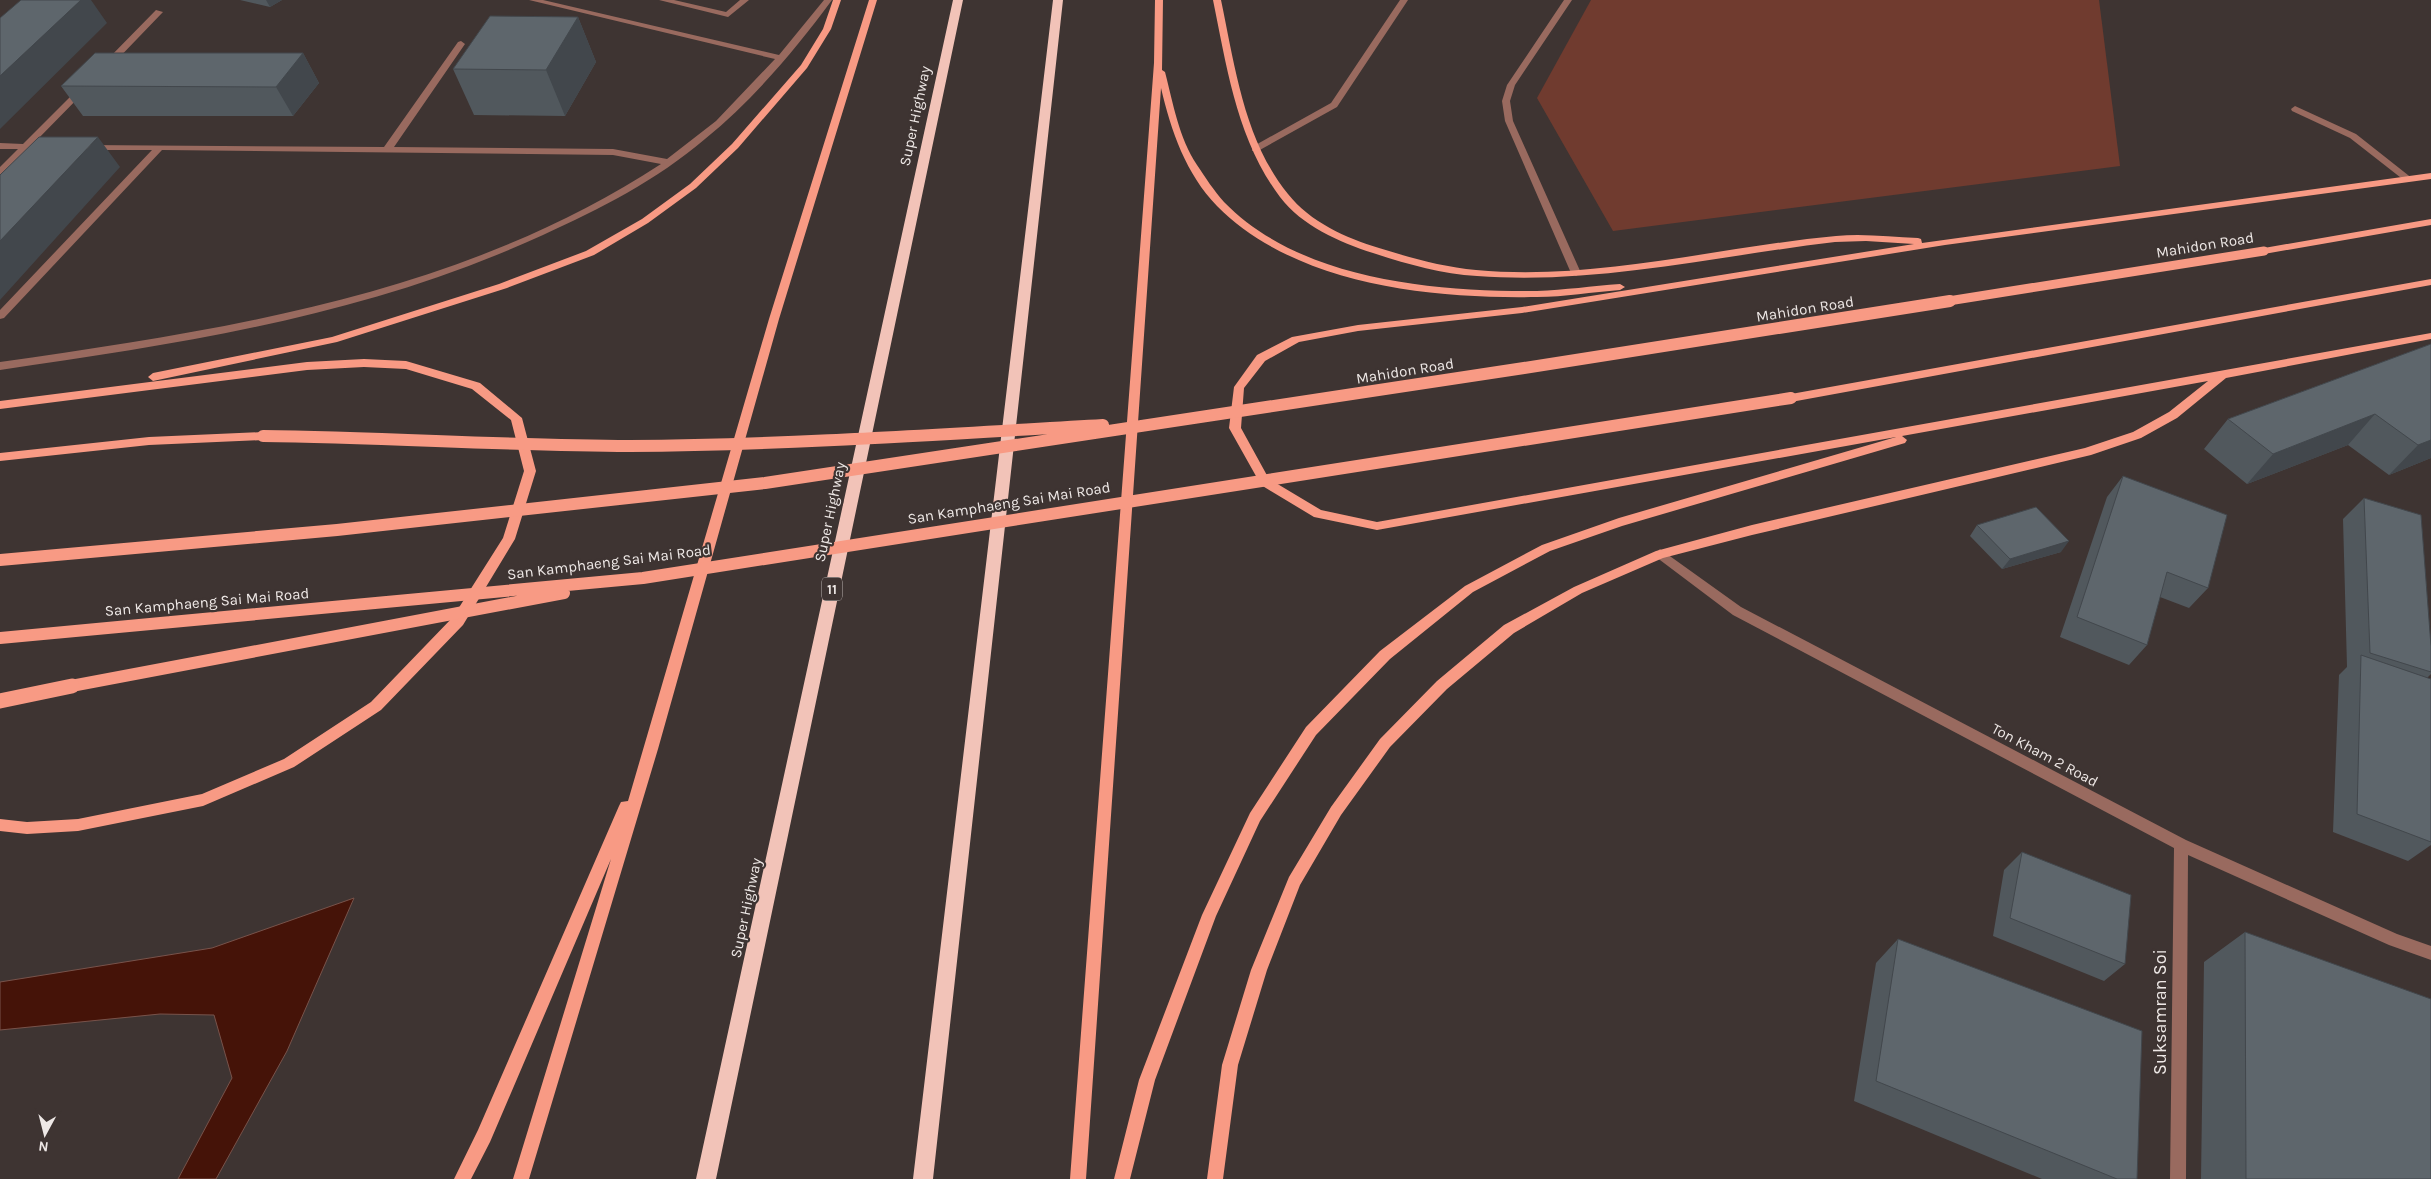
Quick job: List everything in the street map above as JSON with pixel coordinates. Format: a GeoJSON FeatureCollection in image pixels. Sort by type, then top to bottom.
{"type":"FeatureCollection","features":[{"type":"Feature","properties":{"kind":"highway","name":"Super Highway"},"geometry":{"type":"LineString","coordinates":[[706,1179],[958,0]]}},
{"type":"Feature","properties":{"kind":"highway"},"geometry":{"type":"LineString","coordinates":[[923,1179],[1058,0]]}},
{"type":"Feature","properties":{"kind":"main road"},"geometry":{"type":"LineString","coordinates":[[62,396],[333,340],[503,286],[590,253],[653,215],[693,186],[735,146],[804,66],[827,29],[837,0]]}},
{"type":"Feature","properties":{"kind":"main road"},"geometry":{"type":"LineString","coordinates":[[521,1179],[651,749],[774,319],[873,0]]}},
{"type":"Feature","properties":{"kind":"main road"},"geometry":{"type":"LineString","coordinates":[[1078,1179],[1158,63],[1159,0]]}},
{"type":"Feature","properties":{"kind":"main road"},"geometry":{"type":"LineString","coordinates":[[1217,0],[1233,74],[1255,149],[1284,196],[1309,220],[1340,237],[1380,254],[1421,266],[1471,273],[1523,276],[1576,273],[1838,238],[1945,242]]}},
{"type":"Feature","properties":{"kind":"main road"},"geometry":{"type":"LineString","coordinates":[[1158,63],[1179,141],[1192,166],[1211,193],[1235,216],[1270,243],[1307,260],[1365,278],[1392,284],[1419,289],[1478,293],[1539,294],[1722,278]]}},
{"type":"Feature","properties":{"kind":"main road"},"geometry":{"type":"LineString","coordinates":[[2430,338],[1376,526],[1318,514],[1265,482],[1235,428],[1239,387],[1261,358],[1296,339],[1358,328],[1522,310],[1945,242],[2431,176]]}},
{"type":"Feature","properties":{"kind":"main road","name":"Mahidon Road"},"geometry":{"type":"LineString","coordinates":[[1183,420],[2264,251],[2431,222]]}},
{"type":"Feature","properties":{"kind":"main road","name":"San Kamphaeng Sai Mai Road"},"geometry":{"type":"LineString","coordinates":[[0,638],[643,578],[1219,486],[1792,398],[2431,282]]}},
{"type":"Feature","properties":{"kind":"main road"},"geometry":{"type":"LineString","coordinates":[[0,405],[307,366],[364,363],[406,365],[476,386],[516,418],[530,471],[509,539],[458,621],[376,706],[289,763],[203,800],[78,825],[27,828],[0,825]]}},
{"type":"Feature","properties":{"kind":"main road"},"geometry":{"type":"LineString","coordinates":[[1216,1179],[1230,1064],[1259,970],[1294,882],[1336,811],[1385,744],[1442,685],[1510,629],[1578,590],[1660,554],[1752,530],[2087,452],[2137,435],[2173,415],[2223,375]]}},
{"type":"Feature","properties":{"kind":"main road"},"geometry":{"type":"LineString","coordinates":[[0,457],[149,441],[263,436],[372,437],[494,443],[630,446],[822,441],[1183,420]]}},
{"type":"Feature","properties":{"kind":"main road"},"geometry":{"type":"LineString","coordinates":[[0,560],[337,530],[765,483],[1183,420]]}},
{"type":"Feature","properties":{"kind":"main road"},"geometry":{"type":"LineString","coordinates":[[1122,1179],[1146,1080],[1209,915],[1255,817],[1310,731],[1386,655],[1469,589],[1546,548],[1657,510],[1969,421]]}},
{"type":"Feature","properties":{"kind":"main road"},"geometry":{"type":"LineString","coordinates":[[0,702],[114,677],[643,578]]}},
{"type":"Feature","properties":{"kind":"main road"},"geometry":{"type":"LineString","coordinates":[[462,1179],[484,1136],[651,749]]}},
{"type":"Feature","properties":{"kind":"street"},"geometry":{"type":"LineString","coordinates":[[533,0],[781,58]]}},
{"type":"Feature","properties":{"kind":"street"},"geometry":{"type":"LineString","coordinates":[[663,0],[728,15],[745,0]]}},
{"type":"Feature","properties":{"kind":"street"},"geometry":{"type":"LineString","coordinates":[[0,366],[206,334],[354,300],[435,275],[524,241],[604,204],[668,162],[719,124],[781,58],[828,0]]}},
{"type":"Feature","properties":{"kind":"street"},"geometry":{"type":"LineString","coordinates":[[1255,149],[1334,105],[1404,0]]}},
{"type":"Feature","properties":{"kind":"street"},"geometry":{"type":"LineString","coordinates":[[1568,0],[1511,85],[1506,102],[1510,121],[1576,273]]}},
{"type":"Feature","properties":{"kind":"street"},"geometry":{"type":"LineString","coordinates":[[103,69],[159,12]]}},
{"type":"Feature","properties":{"kind":"street"},"geometry":{"type":"LineString","coordinates":[[388,150],[460,44]]}},
{"type":"Feature","properties":{"kind":"street"},"geometry":{"type":"LineString","coordinates":[[0,172],[89,83]]}},
{"type":"Feature","properties":{"kind":"street"},"geometry":{"type":"LineString","coordinates":[[2296,109],[2353,136],[2408,179]]}},
{"type":"Feature","properties":{"kind":"street"},"geometry":{"type":"LineString","coordinates":[[0,146],[54,147]]}},
{"type":"Feature","properties":{"kind":"street"},"geometry":{"type":"LineString","coordinates":[[83,147],[613,152],[668,162]]}},
{"type":"Feature","properties":{"kind":"street"},"geometry":{"type":"LineString","coordinates":[[0,316],[159,148]]}},
{"type":"Feature","properties":{"kind":"street","name":"Ton Kham 2 Road"},"geometry":{"type":"LineString","coordinates":[[1660,554],[1737,611],[2181,845],[2394,940],[2431,953]]}},
{"type":"Feature","properties":{"kind":"street","name":"Suksamran Soi"},"geometry":{"type":"LineString","coordinates":[[2178,1179],[2181,845]]}},
{"type":"Feature","properties":{"kind":"shaded area"},"geometry":{"type":"Polygon","coordinates":[[[1591,0],[2099,0],[2120,166],[1613,231],[1537,98],[1591,0]]]}},
{"type":"Feature","properties":{"kind":"shaded area"},"geometry":{"type":"Polygon","coordinates":[[[354,898],[287,1051],[216,1179],[178,1179],[232,1078],[214,1015],[160,1014],[0,1030],[0,982],[212,948],[354,898]]]}},
{"type":"Feature","properties":{"kind":"building"},"geometry":{"type":"Polygon","coordinates":[[[21,0],[81,0],[0,76],[0,18],[21,0]]]}},
{"type":"Feature","properties":{"kind":"building"},"geometry":{"type":"Polygon","coordinates":[[[490,16],[578,17],[546,70],[453,69],[490,16]]]}},
{"type":"Feature","properties":{"kind":"building"},"geometry":{"type":"Polygon","coordinates":[[[95,53],[303,53],[276,87],[61,86],[95,53]]]}},
{"type":"Feature","properties":{"kind":"building"},"geometry":{"type":"Polygon","coordinates":[[[39,137],[98,137],[0,241],[0,175],[39,137]]]}},
{"type":"Feature","properties":{"kind":"building"},"geometry":{"type":"Polygon","coordinates":[[[2431,344],[2431,440],[2418,445],[2375,414],[2273,454],[2228,419],[2431,344]]]}},
{"type":"Feature","properties":{"kind":"building"},"geometry":{"type":"Polygon","coordinates":[[[2123,476],[2227,515],[2208,588],[2167,572],[2147,645],[2077,617],[2123,476]]]}},
{"type":"Feature","properties":{"kind":"building"},"geometry":{"type":"Polygon","coordinates":[[[2364,498],[2421,515],[2431,646],[2431,672],[2370,653],[2364,498]]]}},
{"type":"Feature","properties":{"kind":"building"},"geometry":{"type":"Polygon","coordinates":[[[2036,507],[2069,541],[2010,559],[1977,525],[2036,507]]]}},
{"type":"Feature","properties":{"kind":"building"},"geometry":{"type":"Polygon","coordinates":[[[2361,655],[2431,679],[2431,842],[2357,814],[2361,655]]]}},
{"type":"Feature","properties":{"kind":"building"},"geometry":{"type":"Polygon","coordinates":[[[2022,852],[2131,895],[2125,964],[2010,918],[2022,852]]]}},
{"type":"Feature","properties":{"kind":"building"},"geometry":{"type":"Polygon","coordinates":[[[2245,932],[2431,999],[2431,1179],[2246,1179],[2245,932]]]}},
{"type":"Feature","properties":{"kind":"building"},"geometry":{"type":"Polygon","coordinates":[[[1898,939],[2142,1031],[2137,1179],[2117,1179],[1876,1081],[1898,939]]]}}]}
